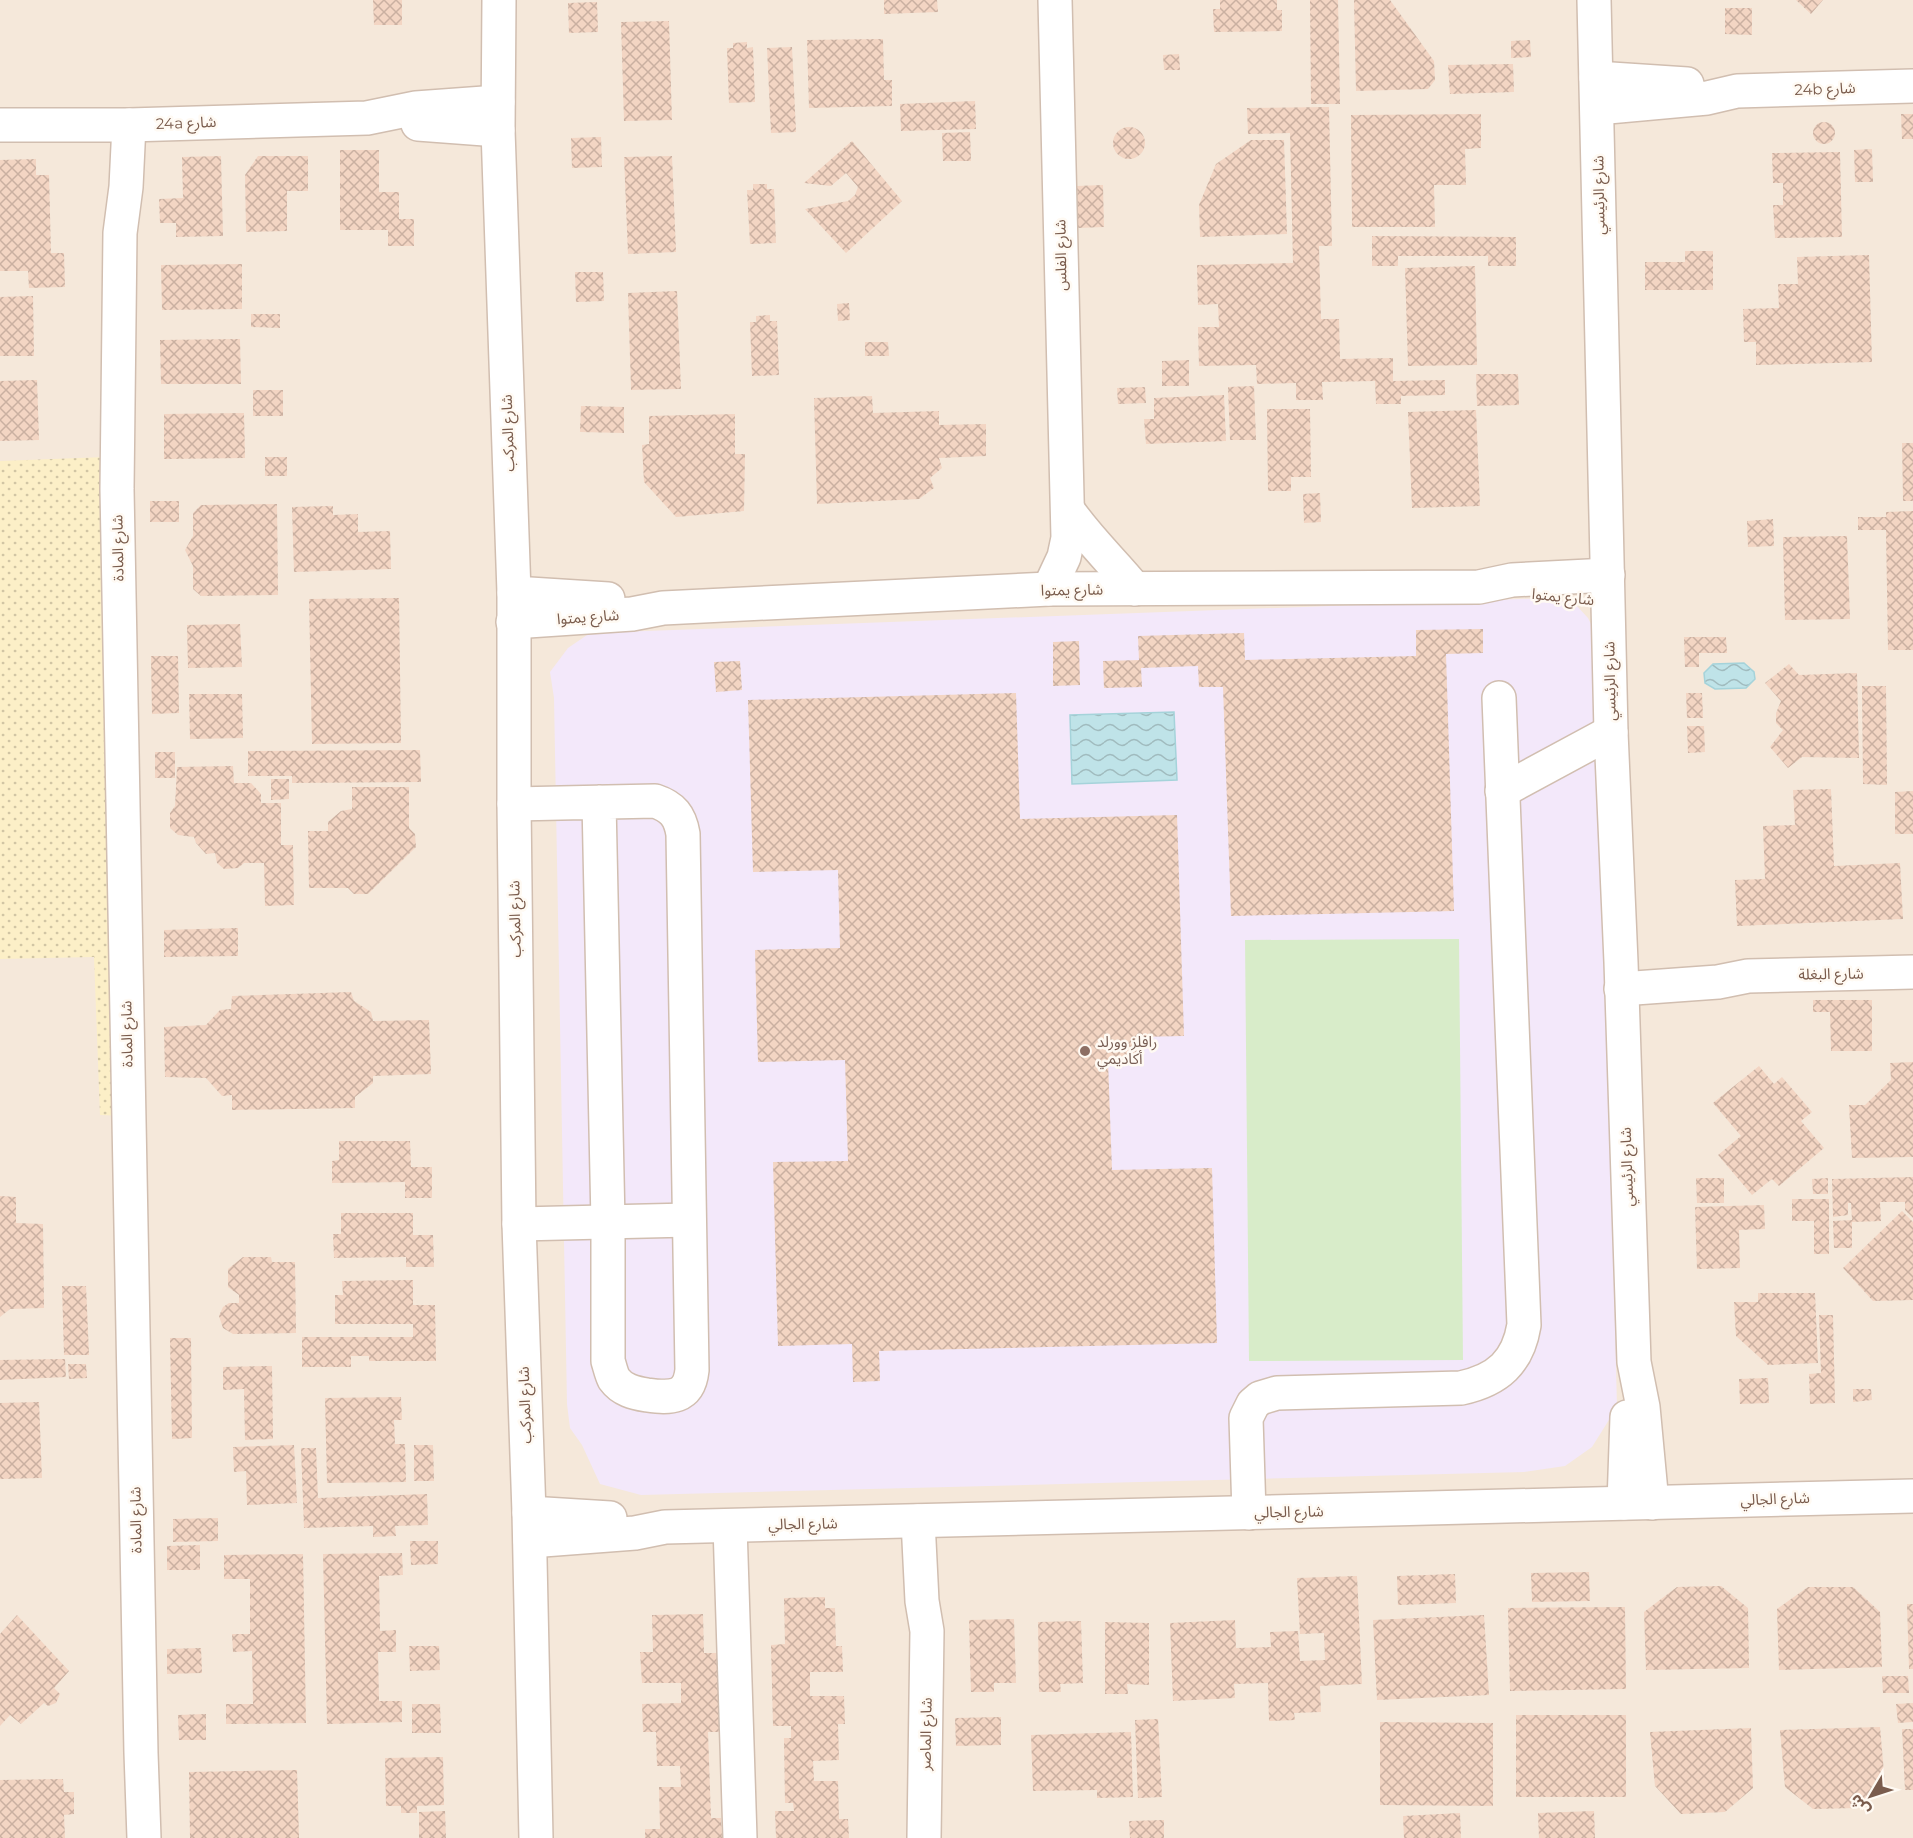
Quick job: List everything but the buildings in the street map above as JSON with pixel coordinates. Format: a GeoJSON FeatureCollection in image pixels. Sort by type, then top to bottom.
{"type":"FeatureCollection","features":[{"type":"Feature","properties":{"kind":"street","name":"شارع المركب"},"geometry":{"type":"LineString","coordinates":[[499,0],[498,116],[514,608],[519,1224],[530,1527],[536,1838]]}},
{"type":"Feature","properties":{"kind":"street","name":"شارع الفلس"},"geometry":{"type":"LineString","coordinates":[[1049,590],[1067,547],[1068,510],[1055,0]]}},
{"type":"Feature","properties":{"kind":"street","name":"شارع الرئيسي"},"geometry":{"type":"LineString","coordinates":[[1594,0],[1611,732],[1634,1362],[1643,1407],[1638,1503]]}},
{"type":"Feature","properties":{"kind":"street","name":"24b شارع"},"geometry":{"type":"LineString","coordinates":[[1596,93],[1707,98],[1737,91],[1913,86]]}},
{"type":"Feature","properties":{"kind":"street","name":"24a شارع"},"geometry":{"type":"LineString","coordinates":[[0,125],[117,125],[371,117],[416,108],[498,116]]}},
{"type":"Feature","properties":{"kind":"street","name":"شارع المادة"},"geometry":{"type":"LineString","coordinates":[[117,125],[109,184],[120,229],[117,501],[140,1741],[144,1838]]}},
{"type":"Feature","properties":{"kind":"street"},"geometry":{"type":"LineString","coordinates":[[1068,510],[1089,539],[1136,589]]}},
{"type":"Feature","properties":{"kind":"street","name":"شارع يمتوا"},"geometry":{"type":"LineString","coordinates":[[514,608],[611,599],[663,608],[1049,590],[1483,586],[1510,592],[1609,588]]}},
{"type":"Feature","properties":{"kind":"street"},"geometry":{"type":"LineString","coordinates":[[1249,1513],[1246,1418],[1253,1404],[1260,1398],[1277,1393],[1461,1388],[1475,1385],[1488,1380],[1504,1368],[1517,1351],[1522,1339],[1524,1325],[1499,698]]}},
{"type":"Feature","properties":{"kind":"street"},"geometry":{"type":"LineString","coordinates":[[1502,791],[1611,732]]}},
{"type":"Feature","properties":{"kind":"street"},"geometry":{"type":"LineString","coordinates":[[514,804],[598,802],[655,801],[675,812],[681,823],[690,1220],[691,1378],[682,1392],[667,1397],[627,1390],[614,1378],[608,1361],[608,1222],[598,802]]}},
{"type":"Feature","properties":{"kind":"street","name":"شارع البغلة"},"geometry":{"type":"LineString","coordinates":[[1621,975],[1718,982],[1748,976],[1913,972]]}},
{"type":"Feature","properties":{"kind":"street"},"geometry":{"type":"LineString","coordinates":[[519,1224],[690,1220]]}},
{"type":"Feature","properties":{"kind":"street","name":"شارع الجالي"},"geometry":{"type":"LineString","coordinates":[[530,1527],[631,1520],[665,1527],[730,1526],[1913,1496]]}},
{"type":"Feature","properties":{"kind":"street","name":"شارع الماصر"},"geometry":{"type":"LineString","coordinates":[[924,1838],[927,1631],[922,1601],[930,1521]]}},
{"type":"Feature","properties":{"kind":"street"},"geometry":{"type":"LineString","coordinates":[[730,1526],[740,1838]]}},
{"type":"Feature","properties":{"kind":"shaded area"},"geometry":{"type":"Polygon","coordinates":[[[0,0],[1913,0],[1913,1838],[0,1838],[0,0]]]}},
{"type":"Feature","properties":{"kind":"shaded area","name":"رافلز وورلد أكاديمي"},"geometry":{"type":"Polygon","coordinates":[[[1548,598],[1576,605],[1588,618],[1598,638],[1617,1407],[1592,1447],[1565,1466],[1524,1472],[641,1495],[600,1484],[582,1445],[570,1428],[567,1404],[554,698],[550,672],[568,648],[590,633],[1548,598]]]}},
{"type":"Feature","properties":{"kind":"green space"},"geometry":{"type":"Polygon","coordinates":[[[1459,939],[1463,1360],[1249,1361],[1245,940],[1459,939]]]}},
{"type":"Feature","properties":{"kind":"sand"},"geometry":{"type":"Polygon","coordinates":[[[106,457],[124,1116],[100,1115],[94,957],[0,959],[0,461],[106,457]]]}},
{"type":"Feature","properties":{"kind":"water"},"geometry":{"type":"Polygon","coordinates":[[[1744,663],[1754,672],[1755,679],[1746,688],[1715,689],[1705,683],[1704,673],[1713,664],[1744,663]]]}},
{"type":"Feature","properties":{"kind":"water"},"geometry":{"type":"Polygon","coordinates":[[[1174,712],[1177,780],[1072,784],[1070,715],[1174,712]]]}},
{"type":"Feature","properties":{"kind":"place","name":"رافلز وورلد أكاديمي"},"geometry":{"type":"Point","coordinates":[1085,1051]}}]}
